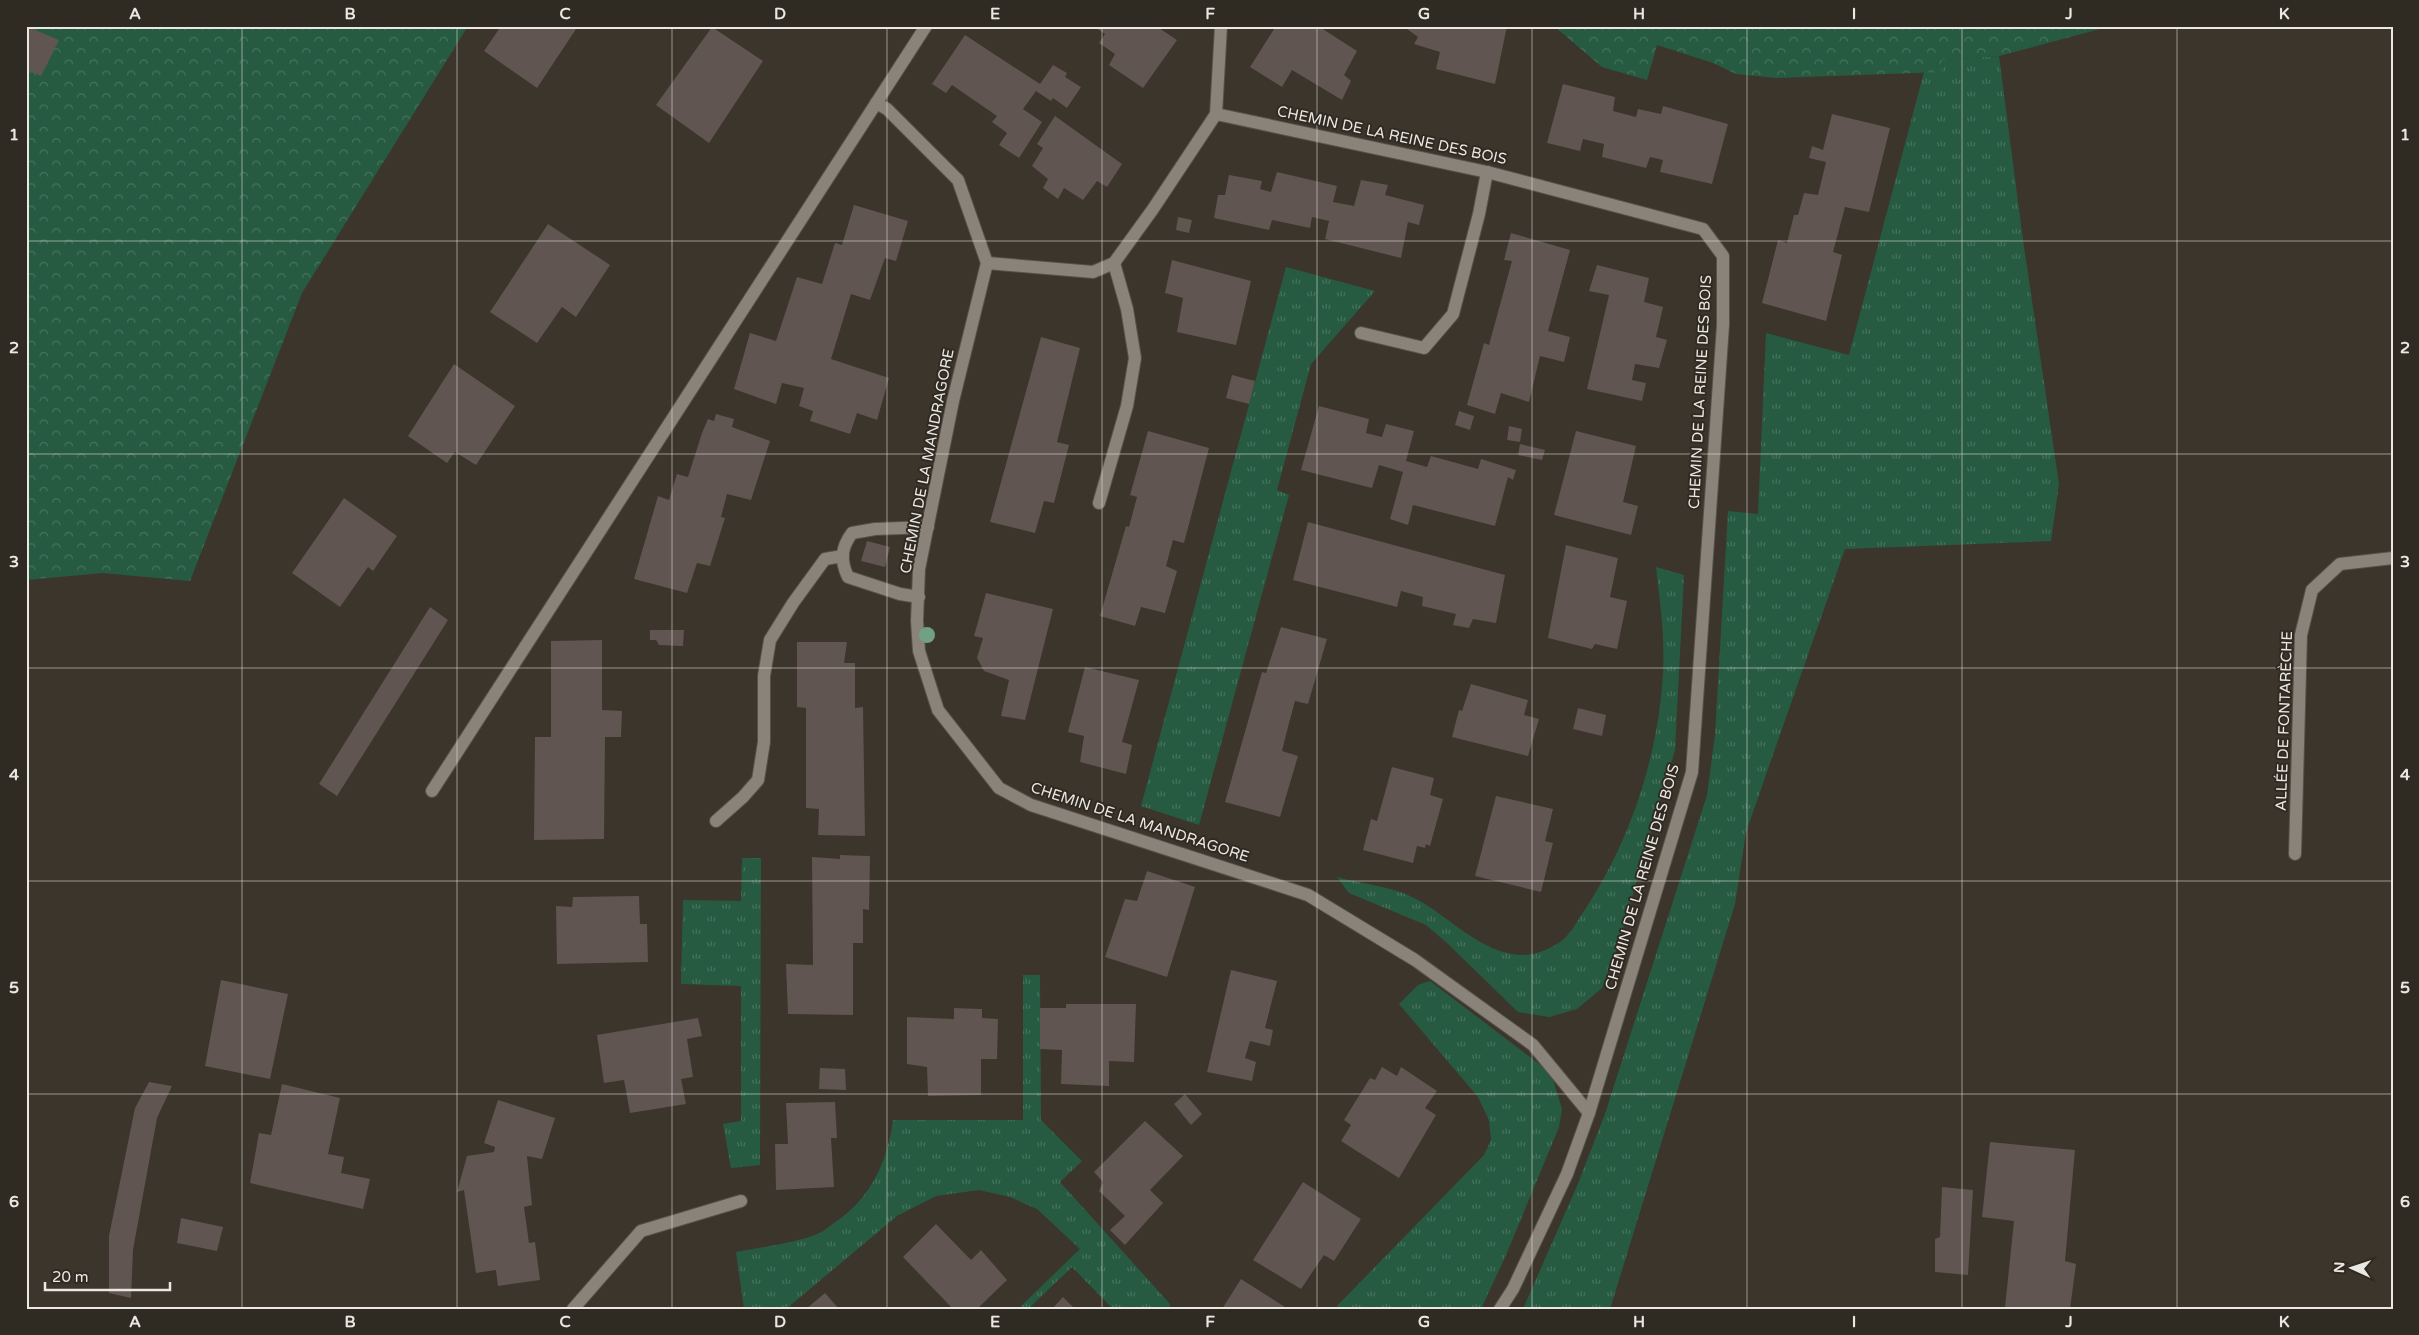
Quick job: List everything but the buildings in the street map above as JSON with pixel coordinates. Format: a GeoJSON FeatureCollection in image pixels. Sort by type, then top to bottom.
{"type":"FeatureCollection","features":[{"type":"Feature","properties":{"kind":"street"},"geometry":{"type":"LineString","coordinates":[[432,791],[926,26]]}},
{"type":"Feature","properties":{"kind":"street"},"geometry":{"type":"LineString","coordinates":[[876,103],[886,109],[958,180],[987,263],[1093,272],[1114,263],[1153,210],[1216,114],[1221,26]]}},
{"type":"Feature","properties":{"kind":"street","name":"CHEMIN DE LA REINE DES BOIS"},"geometry":{"type":"LineString","coordinates":[[1216,114],[1486,172],[1703,229],[1723,256],[1723,325],[1692,772],[1589,1114],[1568,1174],[1513,1289],[1500,1309]]}},
{"type":"Feature","properties":{"kind":"street"},"geometry":{"type":"LineString","coordinates":[[1361,333],[1424,348],[1453,314],[1480,214],[1486,172]]}},
{"type":"Feature","properties":{"kind":"street","name":"CHEMIN DE LA MANDRAGORE"},"geometry":{"type":"LineString","coordinates":[[987,263],[953,400],[920,569],[919,651],[938,710],[999,788],[1031,805],[1308,895],[1415,960],[1533,1045],[1589,1114]]}},
{"type":"Feature","properties":{"kind":"street"},"geometry":{"type":"LineString","coordinates":[[1099,503],[1127,406],[1135,358],[1127,309],[1114,263]]}},
{"type":"Feature","properties":{"kind":"street"},"geometry":{"type":"LineString","coordinates":[[919,597],[900,594],[848,577],[842,565],[844,545],[852,533],[875,529],[928,527]]}},
{"type":"Feature","properties":{"kind":"street"},"geometry":{"type":"LineString","coordinates":[[716,821],[744,797],[758,780],[764,742],[764,676],[770,640],[792,603],[825,559],[843,556]]}},
{"type":"Feature","properties":{"kind":"street","name":"ALLÉE DE FONTARÈCHE"},"geometry":{"type":"LineString","coordinates":[[2295,854],[2301,635],[2312,590],[2340,564],[2393,558]]}},
{"type":"Feature","properties":{"kind":"street"},"geometry":{"type":"LineString","coordinates":[[573,1309],[642,1231],[741,1201]]}},
{"type":"Feature","properties":{"kind":"green space"},"geometry":{"type":"Polygon","coordinates":[[[26,26],[468,26],[302,293],[190,581],[103,573],[26,580],[26,26]]]}},
{"type":"Feature","properties":{"kind":"green space"},"geometry":{"type":"Polygon","coordinates":[[[1554,26],[2111,26],[1999,56],[1942,60],[1941,72],[1777,78],[1736,74],[1713,63],[1657,45],[1647,80],[1602,67],[1554,26]]]}},
{"type":"Feature","properties":{"kind":"green space"},"geometry":{"type":"Polygon","coordinates":[[[1999,56],[2023,240],[2059,484],[2051,541],[1845,549],[1746,832],[1735,904],[1610,1309],[1523,1309],[1577,1186],[1605,1114],[1707,795],[1715,735],[1728,511],[1758,514],[1766,333],[1849,355],[1924,72],[1941,72],[1942,60],[1999,56]]]}},
{"type":"Feature","properties":{"kind":"green space"},"geometry":{"type":"Polygon","coordinates":[[[1286,267],[1375,291],[1311,364],[1277,490],[1289,495],[1199,825],[1141,806],[1286,267]]]}},
{"type":"Feature","properties":{"kind":"green space"},"geometry":{"type":"Polygon","coordinates":[[[1656,567],[1684,575],[1675,750],[1618,946],[1602,988],[1577,1009],[1549,1017],[1518,1012],[1426,925],[1349,893],[1337,877],[1410,896],[1472,937],[1498,950],[1512,954],[1533,954],[1546,950],[1564,939],[1584,911],[1615,856],[1639,797],[1648,766],[1655,735],[1663,672],[1663,633],[1656,567]]]}},
{"type":"Feature","properties":{"kind":"green space"},"geometry":{"type":"Polygon","coordinates":[[[742,858],[761,858],[760,1165],[731,1168],[723,1124],[741,1121],[741,986],[681,984],[683,900],[741,901],[742,858]]]}},
{"type":"Feature","properties":{"kind":"green space"},"geometry":{"type":"Polygon","coordinates":[[[1023,975],[1040,975],[1041,1120],[1082,1161],[1060,1182],[1170,1304],[1170,1309],[1113,1309],[1072,1267],[1028,1309],[1018,1309],[1080,1249],[1037,1209],[1010,1197],[979,1190],[936,1196],[897,1216],[786,1309],[744,1309],[736,1252],[786,1243],[815,1235],[847,1213],[867,1191],[875,1178],[886,1151],[893,1120],[1023,1120],[1023,975]]]}},
{"type":"Feature","properties":{"kind":"green space"},"geometry":{"type":"Polygon","coordinates":[[[1430,981],[1551,1073],[1562,1109],[1559,1127],[1506,1255],[1481,1309],[1339,1309],[1337,1306],[1484,1155],[1491,1140],[1489,1120],[1478,1097],[1399,1004],[1418,985],[1430,981]]]}}]}
